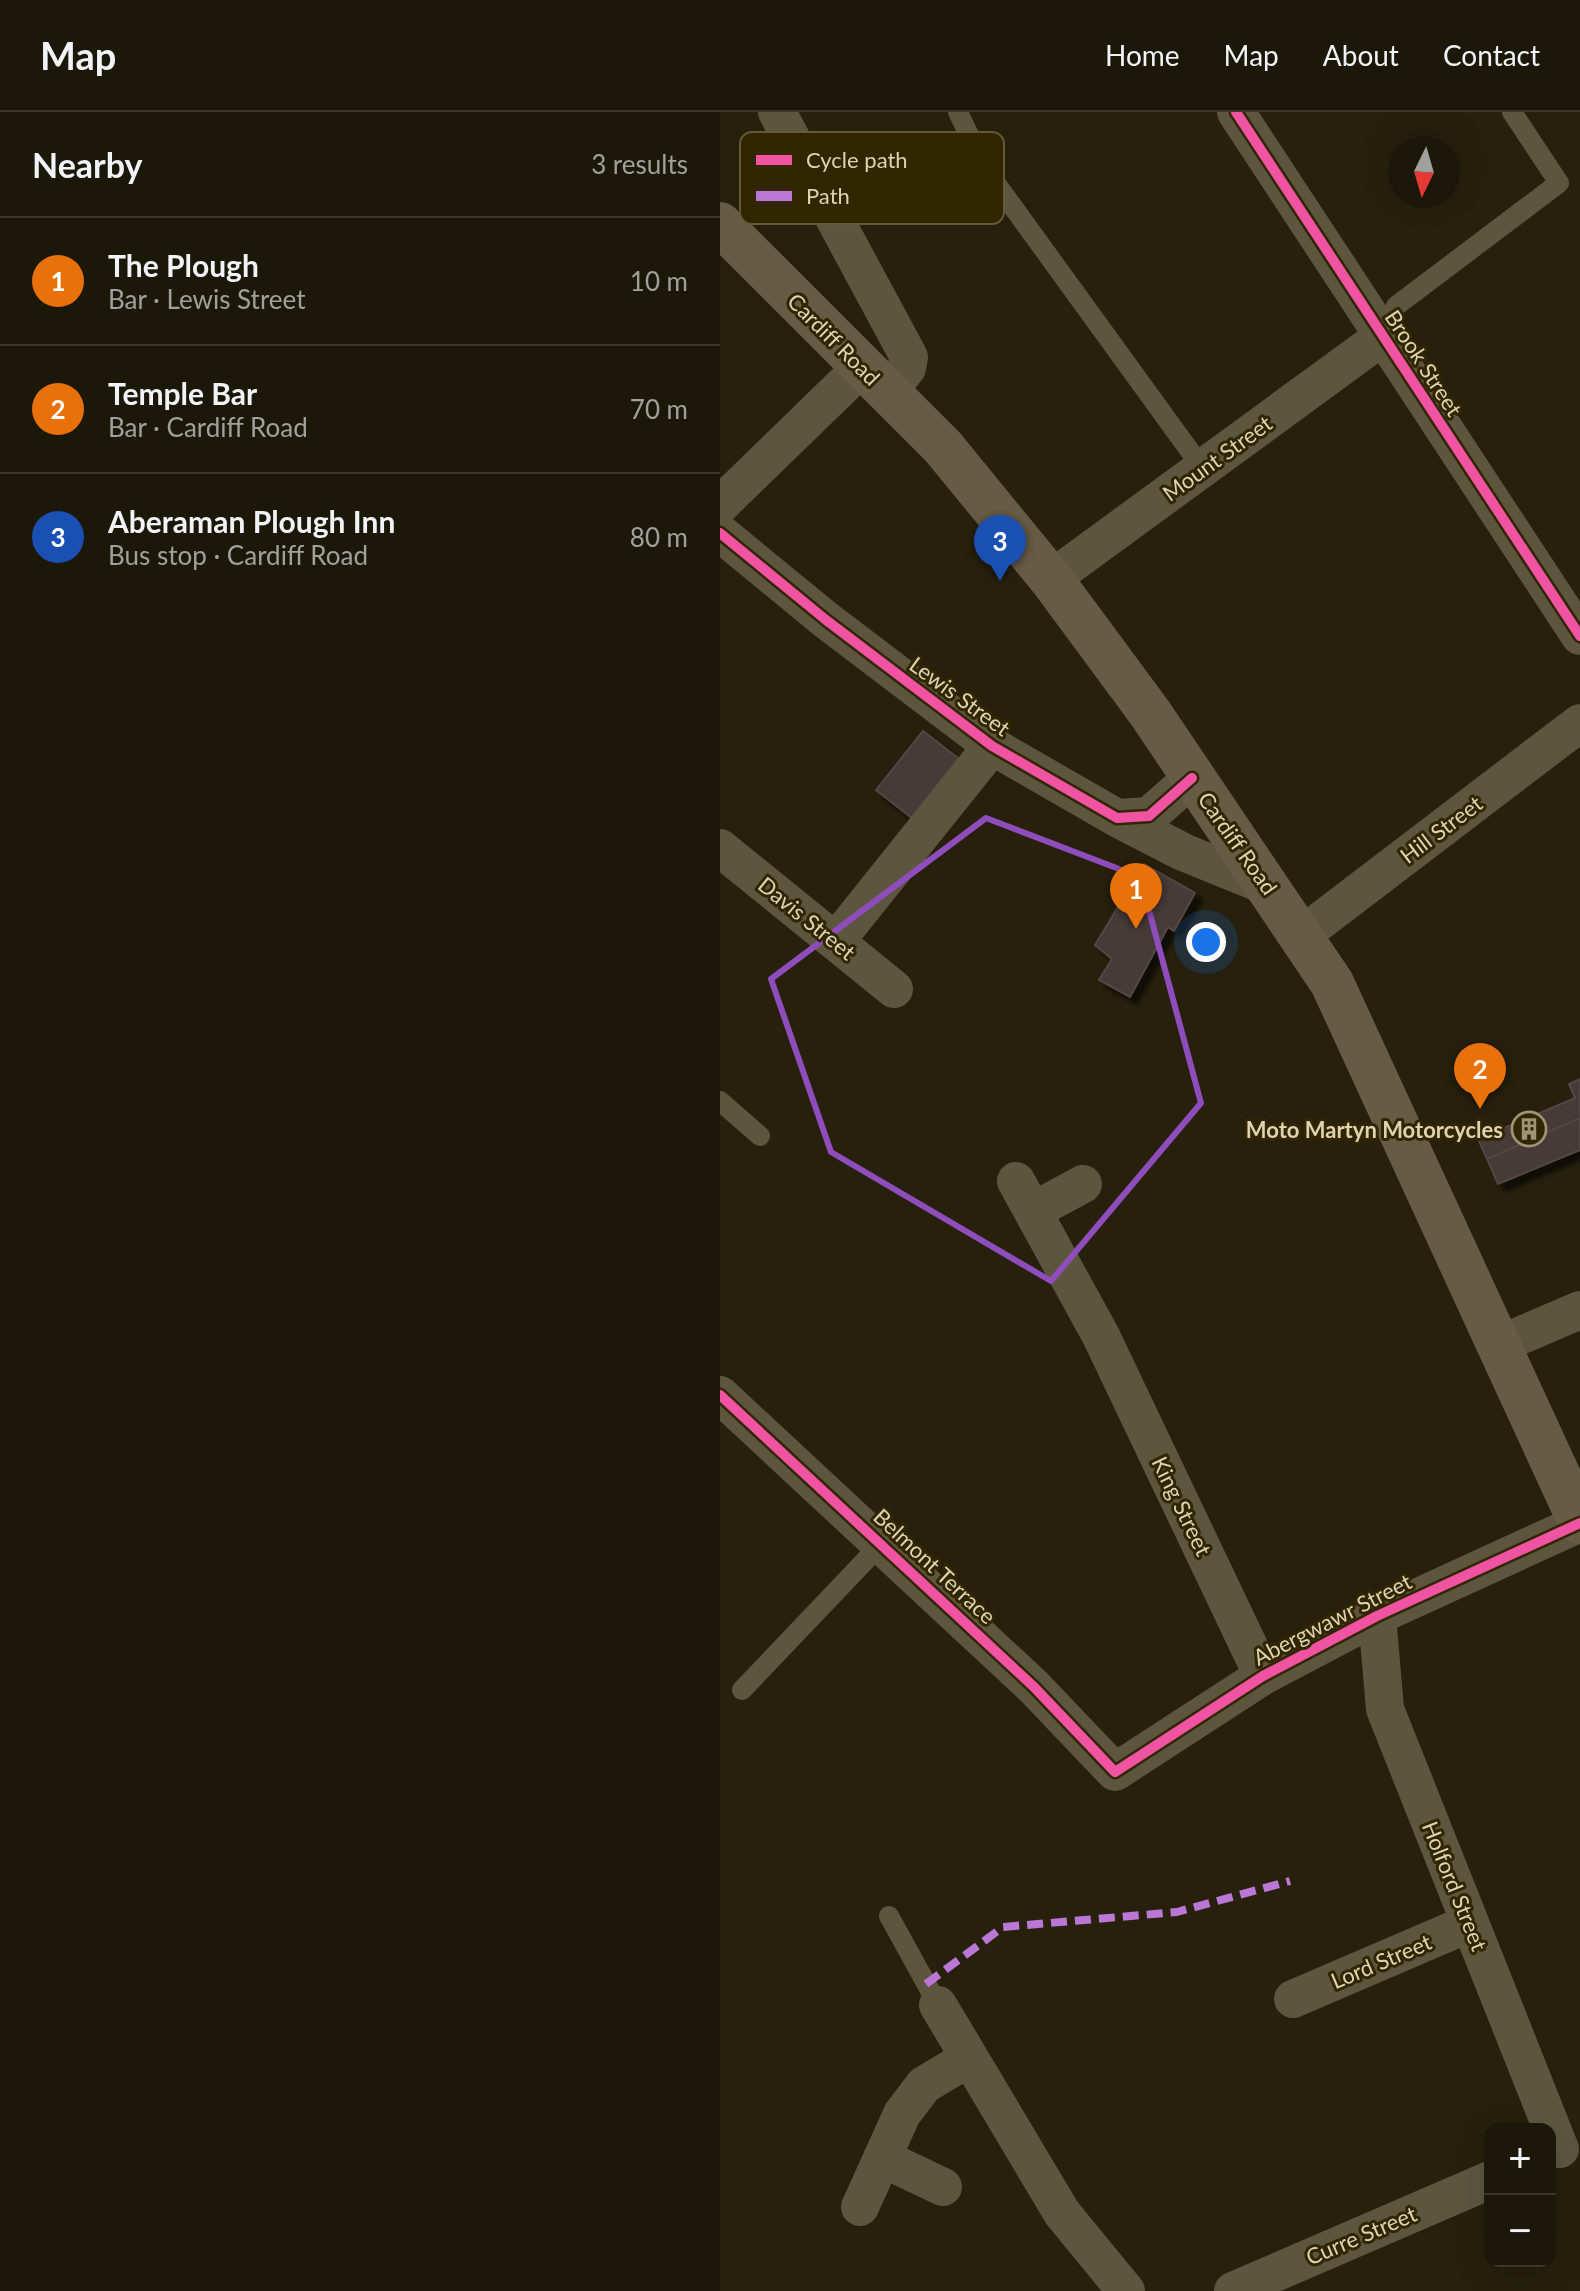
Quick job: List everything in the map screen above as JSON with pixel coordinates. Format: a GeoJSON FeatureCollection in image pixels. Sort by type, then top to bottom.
{"type":"FeatureCollection","features":[{"type":"Feature","properties":{"kind":"main road","name":"Cardiff Road"},"geometry":{"type":"LineString","coordinates":[[720,224],[943,447],[1051,579],[1150,713],[1302,935],[1332,983],[1496,1346],[1578,1512]]}},
{"type":"Feature","properties":{"kind":"street"},"geometry":{"type":"LineString","coordinates":[[777,112],[788,132]]}},
{"type":"Feature","properties":{"kind":"street","name":"Brook Street"},"geometry":{"type":"LineString","coordinates":[[1236,112],[1580,636]]}},
{"type":"Feature","properties":{"kind":"street"},"geometry":{"type":"LineString","coordinates":[[720,505],[875,380],[907,368],[909,357],[837,224]]}},
{"type":"Feature","properties":{"kind":"street","name":"Mount Street"},"geometry":{"type":"LineString","coordinates":[[1051,579],[1382,337]]}},
{"type":"Feature","properties":{"kind":"street","name":"Lewis Street"},"geometry":{"type":"LineString","coordinates":[[720,533],[826,620],[992,746],[1183,852],[1269,887]]}},
{"type":"Feature","properties":{"kind":"street","name":"Hill Street"},"geometry":{"type":"LineString","coordinates":[[1302,935],[1580,723]]}},
{"type":"Feature","properties":{"kind":"street"},"geometry":{"type":"LineString","coordinates":[[836,941],[992,746]]}},
{"type":"Feature","properties":{"kind":"street"},"geometry":{"type":"LineString","coordinates":[[1117,818],[1149,816],[1192,778]]}},
{"type":"Feature","properties":{"kind":"street","name":"Davis Street"},"geometry":{"type":"LineString","coordinates":[[720,848],[894,989]]}},
{"type":"Feature","properties":{"kind":"street","name":"King Street"},"geometry":{"type":"LineString","coordinates":[[1083,1184],[1025,1196],[1101,1336],[1263,1676]]}},
{"type":"Feature","properties":{"kind":"street"},"geometry":{"type":"LineString","coordinates":[[1496,1346],[1580,1310]]}},
{"type":"Feature","properties":{"kind":"street","name":"Belmont Terrace"},"geometry":{"type":"LineString","coordinates":[[720,1395],[1034,1687],[1115,1772]]}},
{"type":"Feature","properties":{"kind":"street","name":"Abergwawr Street"},"geometry":{"type":"LineString","coordinates":[[1115,1772],[1263,1676],[1578,1512]]}},
{"type":"Feature","properties":{"kind":"street","name":"Holford Street"},"geometry":{"type":"LineString","coordinates":[[1377,1616],[1385,1709],[1563,2148]]}},
{"type":"Feature","properties":{"kind":"street","name":"Lord Street"},"geometry":{"type":"LineString","coordinates":[[1293,1999],[1470,1923]]}},
{"type":"Feature","properties":{"kind":"street"},"geometry":{"type":"LineString","coordinates":[[938,2005],[1062,2213],[1126,2291]]}},
{"type":"Feature","properties":{"kind":"street"},"geometry":{"type":"LineString","coordinates":[[860,2207],[902,2114],[924,2085],[969,2058]]}},
{"type":"Feature","properties":{"kind":"street"},"geometry":{"type":"LineString","coordinates":[[882,2158],[943,2187]]}},
{"type":"Feature","properties":{"kind":"street","name":"Curre Street"},"geometry":{"type":"LineString","coordinates":[[1233,2291],[1484,2183]]}},
{"type":"Feature","properties":{"kind":"lane"},"geometry":{"type":"LineString","coordinates":[[958,112],[967,132]]}},
{"type":"Feature","properties":{"kind":"lane"},"geometry":{"type":"LineString","coordinates":[[1382,337],[1396,306],[1559,183],[1512,112]]}},
{"type":"Feature","properties":{"kind":"lane"},"geometry":{"type":"LineString","coordinates":[[1004,195],[1203,469]]}},
{"type":"Feature","properties":{"kind":"lane"},"geometry":{"type":"LineString","coordinates":[[720,1101],[760,1136]]}},
{"type":"Feature","properties":{"kind":"lane"},"geometry":{"type":"LineString","coordinates":[[742,1690],[882,1543]]}},
{"type":"Feature","properties":{"kind":"lane"},"geometry":{"type":"LineString","coordinates":[[889,1916],[938,2005]]}},
{"type":"Feature","properties":{"kind":"highlighted area"},"geometry":{"type":"Polygon","coordinates":[[[986,818],[1140,877],[1201,1103],[1051,1281],[831,1152],[771,979],[986,818]]]}},
{"type":"Feature","properties":{"kind":"building"},"geometry":{"type":"Polygon","coordinates":[[[923,731],[967,765],[921,825],[876,790],[923,731]]]}},
{"type":"Feature","properties":{"kind":"building"},"geometry":{"type":"Polygon","coordinates":[[[1144,864],[1195,893],[1174,931],[1168,927],[1130,997],[1099,980],[1112,959],[1095,945],[1144,864]]]}},
{"type":"Feature","properties":{"kind":"building","name":"Moto Martyn Motorcycles"},"geometry":{"type":"Polygon","coordinates":[[[1580,1079],[1580,1118],[1487,1159],[1478,1139],[1575,1098],[1569,1084],[1580,1079]]]}},
{"type":"Feature","properties":{"kind":"building"},"geometry":{"type":"Polygon","coordinates":[[[1580,1118],[1580,1150],[1498,1184],[1487,1159],[1580,1118]]]}},
{"type":"Feature","properties":{"kind":"marked path"},"geometry":{"type":"LineString","coordinates":[[926,1984],[1003,1927],[1177,1912],[1290,1881]]}},
{"type":"Feature","properties":{"kind":"cycle path"},"geometry":{"type":"LineString","coordinates":[[1236,112],[1580,636]]}},
{"type":"Feature","properties":{"kind":"cycle path"},"geometry":{"type":"LineString","coordinates":[[720,533],[826,620],[992,746],[1117,818],[1149,816],[1192,778]]}},
{"type":"Feature","properties":{"kind":"cycle path"},"geometry":{"type":"LineString","coordinates":[[720,1395],[1034,1687],[1115,1772],[1263,1676],[1377,1616],[1580,1523]]}},
{"type":"Feature","properties":{"kind":"place","name":"Aberaman Plough Inn"},"geometry":{"type":"Point","coordinates":[1000,581]}},
{"type":"Feature","properties":{"kind":"place","name":"The Plough"},"geometry":{"type":"Point","coordinates":[1136,929]}},
{"type":"Feature","properties":{"kind":"place","name":"Temple Bar"},"geometry":{"type":"Point","coordinates":[1480,1109]}},
{"type":"Feature","properties":{"kind":"place","name":"Moto Martyn Motorcycles"},"geometry":{"type":"Point","coordinates":[1529,1129]}}]}
